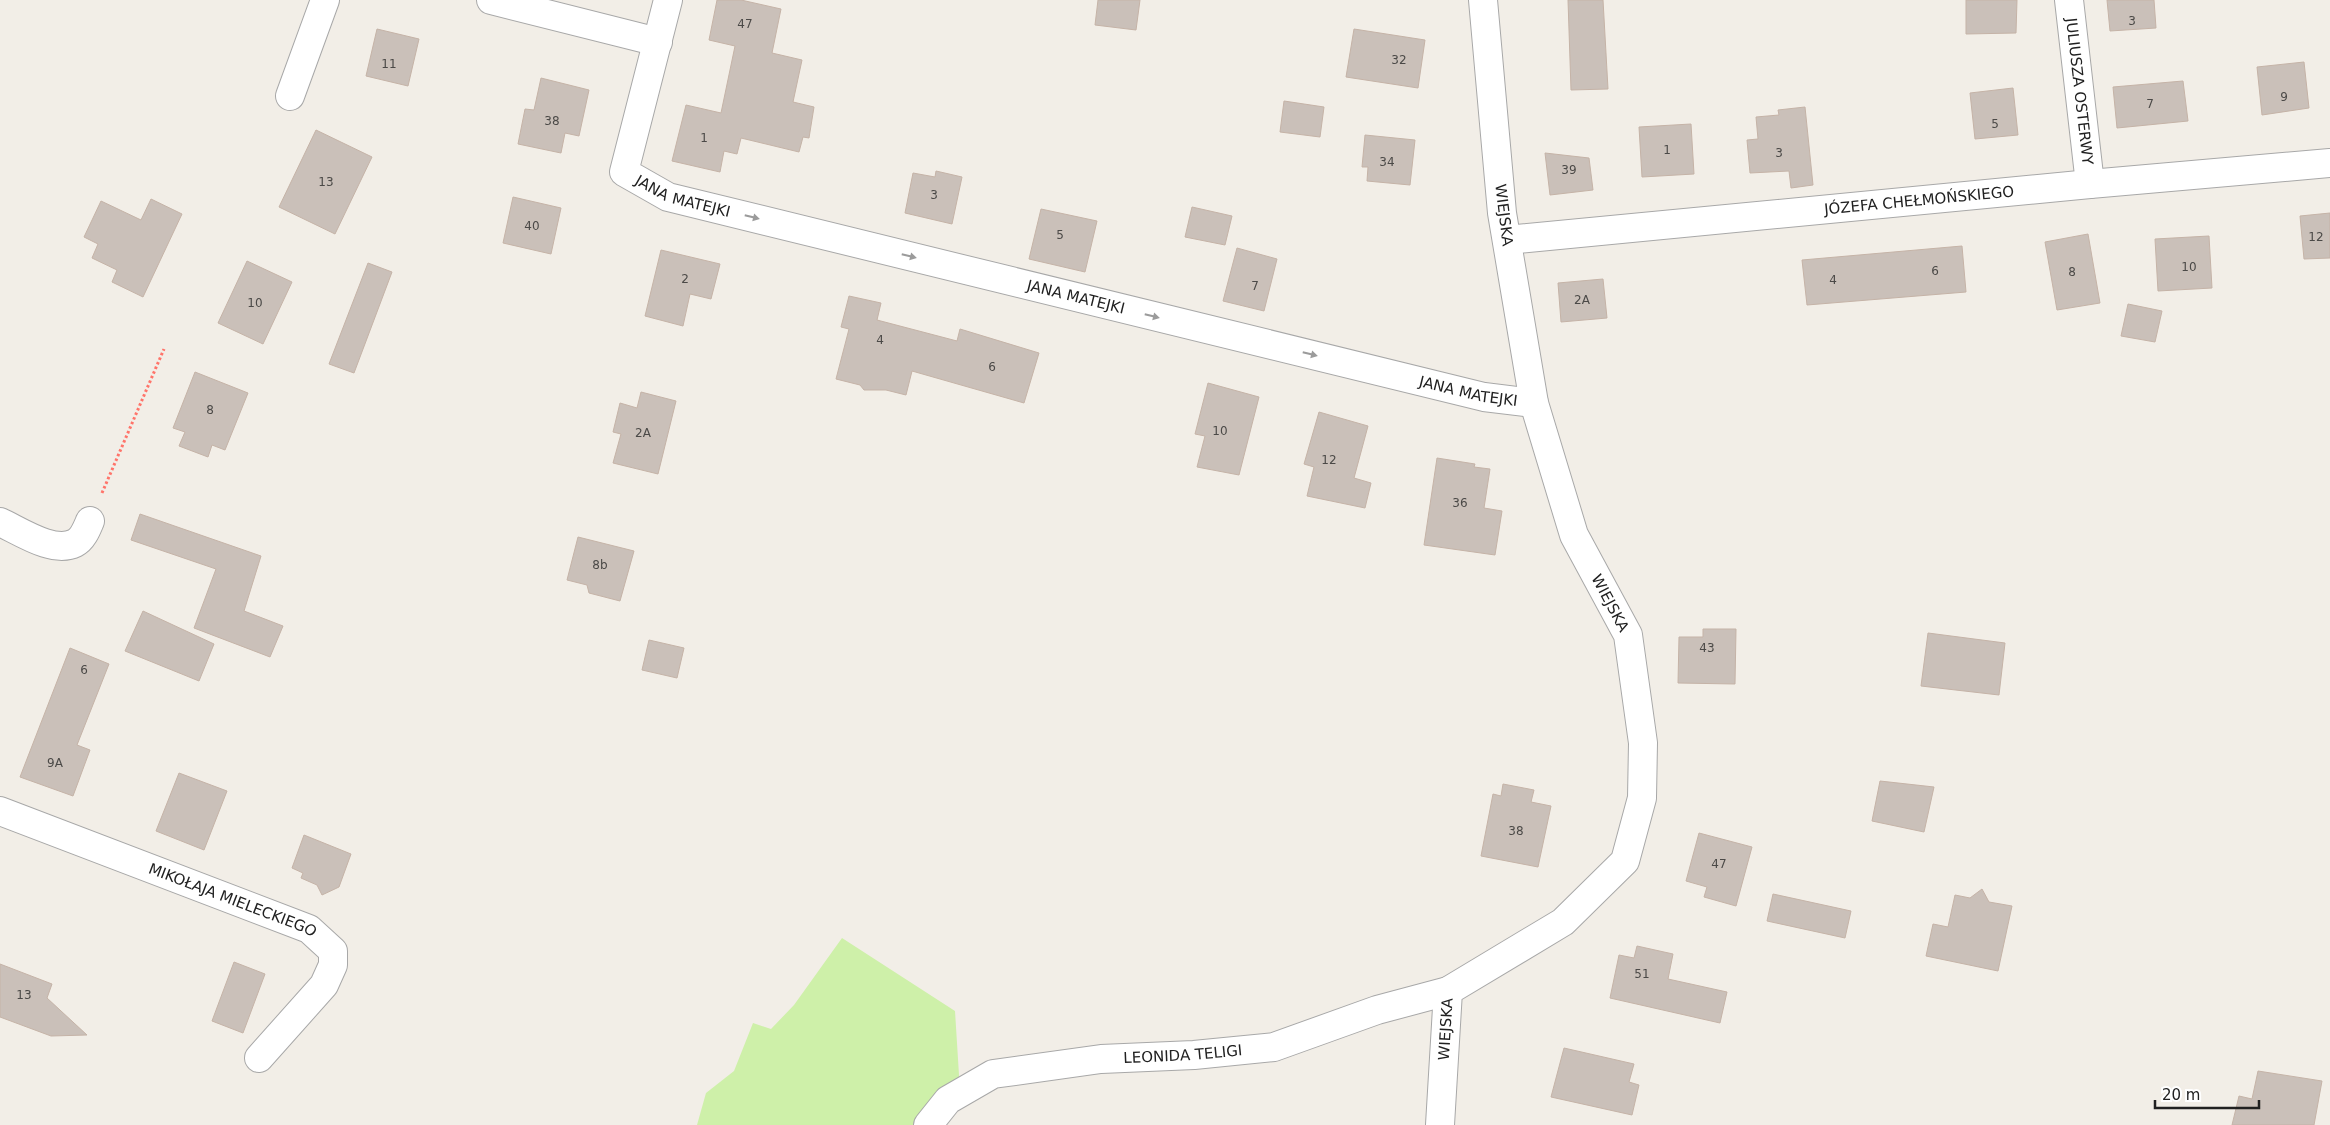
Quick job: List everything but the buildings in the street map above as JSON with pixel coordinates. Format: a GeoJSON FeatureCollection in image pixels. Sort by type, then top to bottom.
{"type":"FeatureCollection","features":[{"type":"Feature","properties":{"kind":"street"},"geometry":{"type":"LineString","coordinates":[[290,96],[325,0]]}},
{"type":"Feature","properties":{"kind":"street"},"geometry":{"type":"LineString","coordinates":[[491,0],[658,42],[668,0]]}},
{"type":"Feature","properties":{"kind":"street","name":"WIEJSKA"},"geometry":{"type":"LineString","coordinates":[[1440,1125],[1448,991],[1562,922],[1625,861],[1642,798],[1643,743],[1628,635],[1574,535],[1534,403],[1507,240],[1483,0]]}},
{"type":"Feature","properties":{"kind":"street","name":"JULIUSZA OSTERWY"},"geometry":{"type":"LineString","coordinates":[[2069,0],[2090,184]]}},
{"type":"Feature","properties":{"kind":"street","name":"JANA MATEJKI"},"geometry":{"type":"LineString","coordinates":[[658,42],[624,172],[668,196],[1474,395],[1534,403]]}},
{"type":"Feature","properties":{"kind":"street","name":"JÓZEFA CHEŁMOŃSKIEGO"},"geometry":{"type":"LineString","coordinates":[[1507,240],[2330,163]]}},
{"type":"Feature","properties":{"kind":"street"},"geometry":{"type":"LineString","coordinates":[[0,522],[52,545],[75,543],[84,534],[90,521]]}},
{"type":"Feature","properties":{"kind":"street","name":"MIKOŁAJA MIELECKIEGO"},"geometry":{"type":"LineString","coordinates":[[0,811],[309,929],[333,951],[333,965],[324,985],[259,1058]]}},
{"type":"Feature","properties":{"kind":"street","name":"LEONIDA TELIGI"},"geometry":{"type":"LineString","coordinates":[[928,1125],[948,1100],[993,1074],[1101,1059],[1194,1055],[1274,1047],[1377,1010],[1448,991]]}},
{"type":"Feature","properties":{"kind":"path"},"geometry":{"type":"LineString","coordinates":[[90,521],[164,349]]}},
{"type":"Feature","properties":{"kind":"green space"},"geometry":{"type":"Polygon","coordinates":[[[842,938],[955,1011],[960,1091],[942,1125],[697,1125],[706,1093],[734,1071],[753,1023],[771,1029],[794,1005],[842,938]]]}}]}
